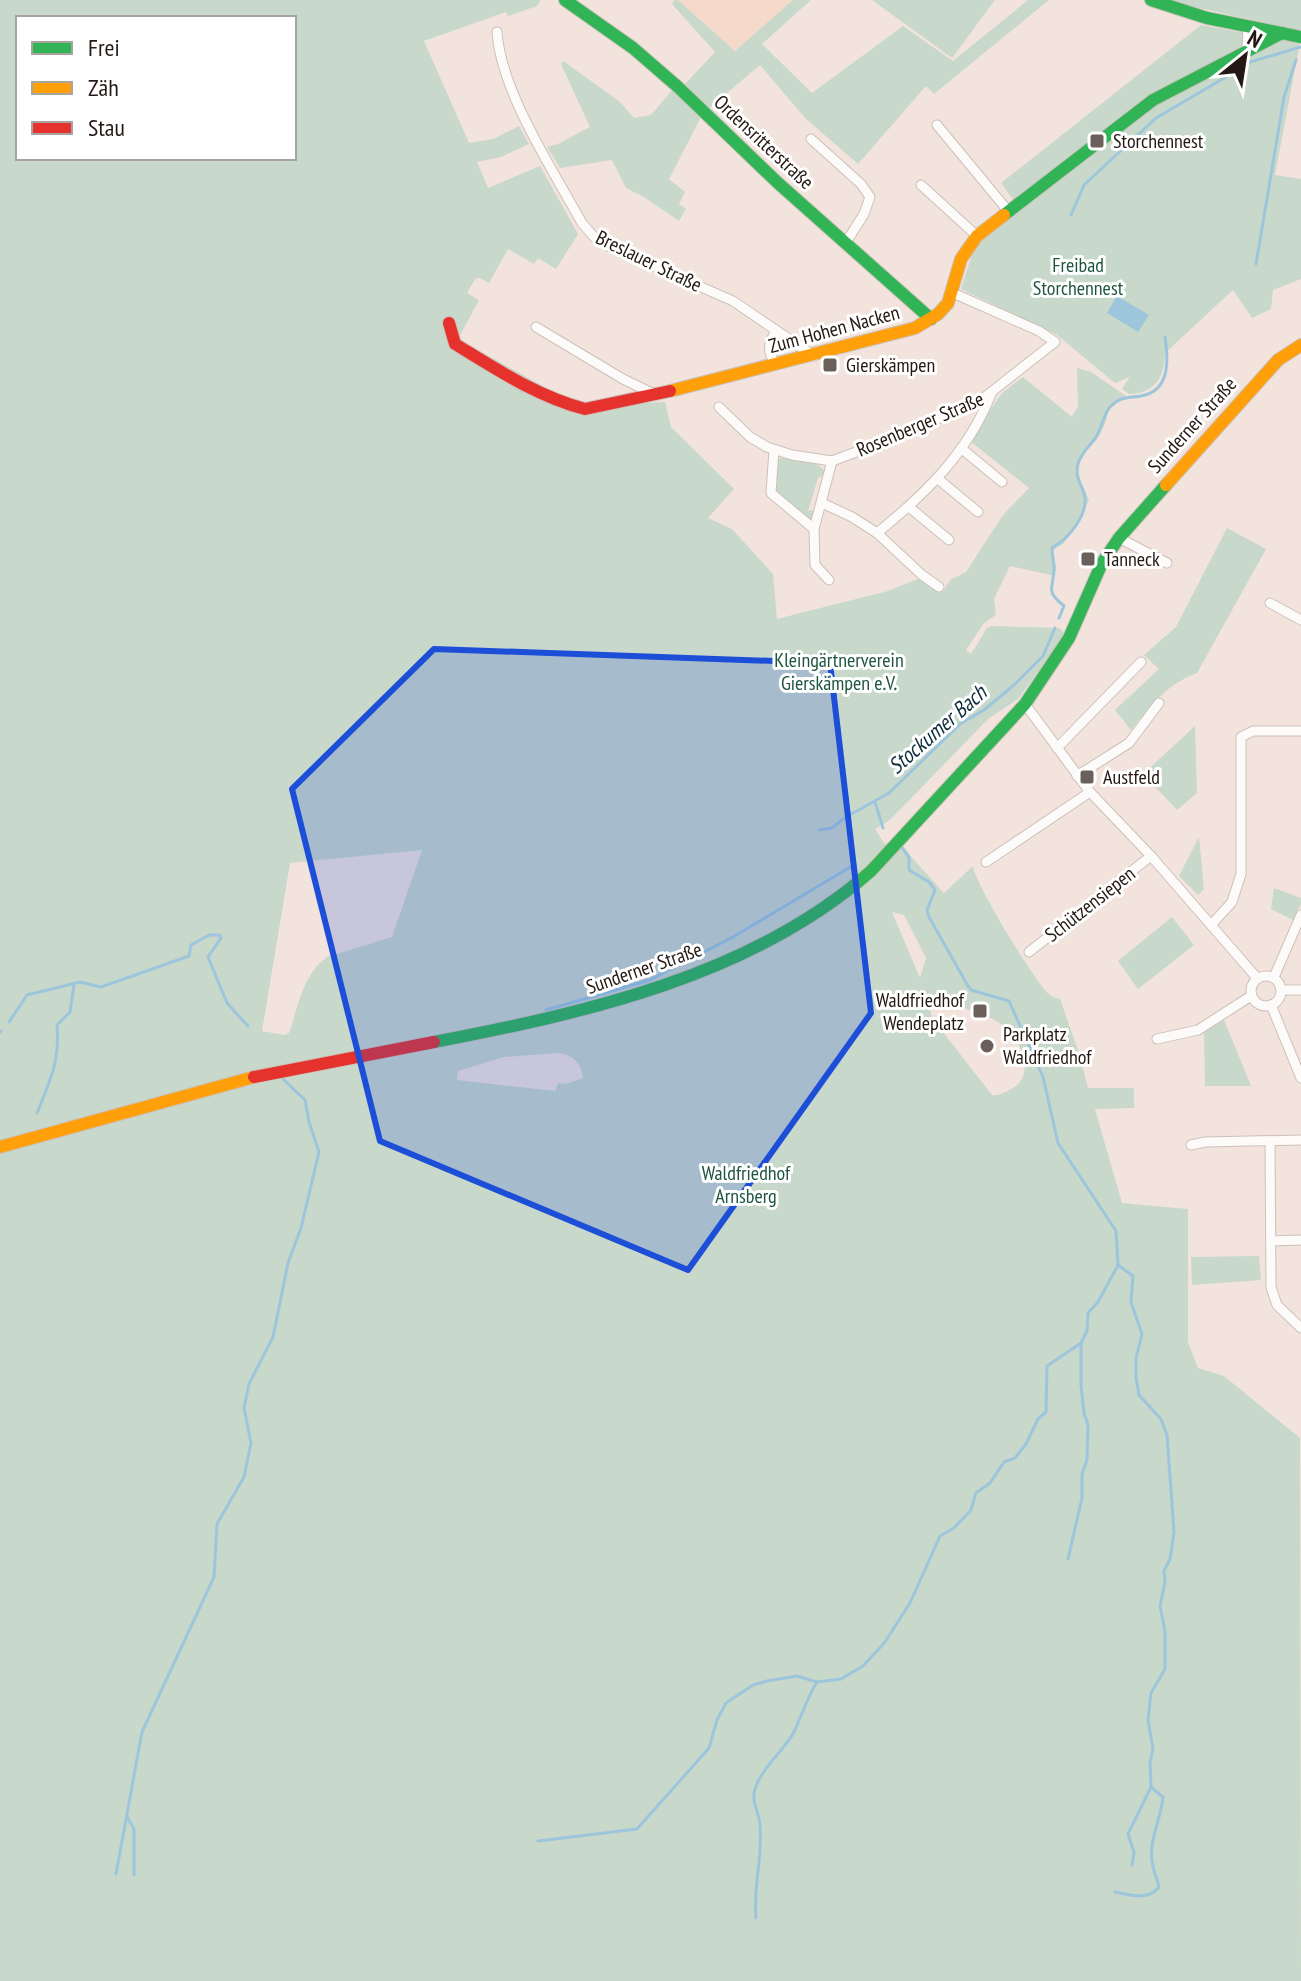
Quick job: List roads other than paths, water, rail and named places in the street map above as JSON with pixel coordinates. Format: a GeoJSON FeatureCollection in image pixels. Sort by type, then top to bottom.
{"type":"FeatureCollection","features":[{"type":"Feature","properties":{"kind":"main road","name":"Ordensritterstraße"},"geometry":{"type":"LineString","coordinates":[[565,0],[633,48],[667,77],[845,244],[931,319]]}},
{"type":"Feature","properties":{"kind":"main road"},"geometry":{"type":"LineString","coordinates":[[1151,0],[1207,18],[1301,37]]}},
{"type":"Feature","properties":{"kind":"main road","name":"Zum Hohen Nacken"},"geometry":{"type":"LineString","coordinates":[[449,323],[455,344],[572,406],[591,408],[814,356],[915,328],[943,310],[953,293],[961,259],[977,236],[1153,100],[1282,33]]}},
{"type":"Feature","properties":{"kind":"main road","name":"Sunderner Straße"},"geometry":{"type":"LineString","coordinates":[[0,1147],[171,1097],[251,1078],[597,1007],[712,966],[800,921],[860,881],[1025,704],[1069,638],[1102,563],[1119,538],[1278,360],[1301,345]]}},
{"type":"Feature","properties":{"kind":"street"},"geometry":{"type":"LineString","coordinates":[[1247,50],[1248,26]]}},
{"type":"Feature","properties":{"kind":"street","name":"Breslauer Straße"},"geometry":{"type":"LineString","coordinates":[[497,32],[503,64],[522,111],[587,230],[610,247],[733,301],[814,356]]}},
{"type":"Feature","properties":{"kind":"street"},"geometry":{"type":"LineString","coordinates":[[937,125],[1009,212]]}},
{"type":"Feature","properties":{"kind":"street"},"geometry":{"type":"LineString","coordinates":[[811,139],[861,184],[870,197],[864,214],[845,244]]}},
{"type":"Feature","properties":{"kind":"street"},"geometry":{"type":"LineString","coordinates":[[921,185],[977,236]]}},
{"type":"Feature","properties":{"kind":"street","name":"Rosenberger Straße"},"geometry":{"type":"LineString","coordinates":[[719,407],[750,437],[774,450],[832,461],[897,437],[991,394],[1055,342],[1039,331],[953,293]]}},
{"type":"Feature","properties":{"kind":"street"},"geometry":{"type":"LineString","coordinates":[[536,327],[656,395]]}},
{"type":"Feature","properties":{"kind":"street"},"geometry":{"type":"LineString","coordinates":[[776,330],[769,348],[770,357],[776,364]]}},
{"type":"Feature","properties":{"kind":"street"},"geometry":{"type":"LineString","coordinates":[[877,533],[938,479],[961,448],[991,394]]}},
{"type":"Feature","properties":{"kind":"street"},"geometry":{"type":"LineString","coordinates":[[961,448],[1002,482]]}},
{"type":"Feature","properties":{"kind":"street"},"geometry":{"type":"LineString","coordinates":[[774,450],[771,493],[814,529]]}},
{"type":"Feature","properties":{"kind":"street"},"geometry":{"type":"LineString","coordinates":[[829,580],[815,565],[814,529],[832,461]]}},
{"type":"Feature","properties":{"kind":"street"},"geometry":{"type":"LineString","coordinates":[[938,479],[978,512]]}},
{"type":"Feature","properties":{"kind":"street"},"geometry":{"type":"LineString","coordinates":[[822,503],[877,533],[939,587]]}},
{"type":"Feature","properties":{"kind":"street"},"geometry":{"type":"LineString","coordinates":[[909,507],[949,540]]}},
{"type":"Feature","properties":{"kind":"street"},"geometry":{"type":"LineString","coordinates":[[1119,538],[1167,563]]}},
{"type":"Feature","properties":{"kind":"street"},"geometry":{"type":"LineString","coordinates":[[1270,603],[1301,620]]}},
{"type":"Feature","properties":{"kind":"street"},"geometry":{"type":"LineString","coordinates":[[1057,748],[1141,662]]}},
{"type":"Feature","properties":{"kind":"street"},"geometry":{"type":"LineString","coordinates":[[1077,776],[1129,743],[1159,703]]}},
{"type":"Feature","properties":{"kind":"street"},"geometry":{"type":"LineString","coordinates":[[1025,704],[1090,792],[1151,856],[1257,978]]}},
{"type":"Feature","properties":{"kind":"street"},"geometry":{"type":"LineString","coordinates":[[1212,924],[1232,902],[1241,874],[1241,737],[1253,731],[1301,731]]}},
{"type":"Feature","properties":{"kind":"street"},"geometry":{"type":"LineString","coordinates":[[986,862],[1001,849],[1090,792]]}},
{"type":"Feature","properties":{"kind":"street","name":"Schützensiepen"},"geometry":{"type":"LineString","coordinates":[[1029,952],[1151,856]]}},
{"type":"Feature","properties":{"kind":"street"},"geometry":{"type":"LineString","coordinates":[[1274,977],[1301,915]]}},
{"type":"Feature","properties":{"kind":"street"},"geometry":{"type":"LineString","coordinates":[[1264,975],[1274,977],[1281,990],[1277,1001],[1271,1005],[1257,1003],[1251,996],[1251,986],[1264,975]]}},
{"type":"Feature","properties":{"kind":"street"},"geometry":{"type":"LineString","coordinates":[[1281,990],[1301,990]]}},
{"type":"Feature","properties":{"kind":"street"},"geometry":{"type":"LineString","coordinates":[[1157,1039],[1198,1030],[1251,996]]}},
{"type":"Feature","properties":{"kind":"street"},"geometry":{"type":"LineString","coordinates":[[1271,1005],[1301,1078]]}},
{"type":"Feature","properties":{"kind":"street"},"geometry":{"type":"LineString","coordinates":[[1288,1042],[1301,1042]]}},
{"type":"Feature","properties":{"kind":"street"},"geometry":{"type":"LineString","coordinates":[[1191,1145],[1301,1140]]}},
{"type":"Feature","properties":{"kind":"street"},"geometry":{"type":"LineString","coordinates":[[1270,1141],[1272,1293],[1282,1311],[1301,1328]]}},
{"type":"Feature","properties":{"kind":"street"},"geometry":{"type":"LineString","coordinates":[[1271,1241],[1301,1240]]}},
{"type":"Feature","properties":{"kind":"water"},"geometry":{"type":"Polygon","coordinates":[[[1117,296],[1149,315],[1138,332],[1107,313],[1117,296]]]}},
{"type":"Feature","properties":{"kind":"waterway","name":"Stockumer Bach"},"geometry":{"type":"LineString","coordinates":[[1071,215],[1084,185],[1156,118],[1226,77],[1240,65],[1301,47]]}},
{"type":"Feature","properties":{"kind":"waterway"},"geometry":{"type":"LineString","coordinates":[[1256,264],[1284,97],[1296,60]]}},
{"type":"Feature","properties":{"kind":"waterway","name":"Stockumer Bach"},"geometry":{"type":"LineString","coordinates":[[1059,618],[1064,606],[1054,597],[1052,590],[1052,548],[1071,532],[1084,509],[1084,493],[1077,472],[1079,461],[1115,402],[1145,395],[1160,386],[1167,362],[1165,337]]}},
{"type":"Feature","properties":{"kind":"waterway","name":"Stockumer Bach"},"geometry":{"type":"LineString","coordinates":[[819,830],[832,828],[889,793],[960,724],[984,710],[1014,685],[1043,656],[1055,628]]}},
{"type":"Feature","properties":{"kind":"waterway"},"geometry":{"type":"LineString","coordinates":[[875,802],[883,828]]}},
{"type":"Feature","properties":{"kind":"waterway"},"geometry":{"type":"LineString","coordinates":[[901,846],[909,857],[909,870],[929,882],[935,890],[927,910],[929,917],[968,986]]}},
{"type":"Feature","properties":{"kind":"waterway"},"geometry":{"type":"LineString","coordinates":[[546,1010],[650,980],[733,937],[852,866]]}},
{"type":"Feature","properties":{"kind":"waterway","name":"Stockumer Bach"},"geometry":{"type":"LineString","coordinates":[[9,1022],[27,995],[80,982],[101,987],[189,956],[191,945],[209,935],[220,935],[208,957],[227,1003],[248,1026]]}},
{"type":"Feature","properties":{"kind":"waterway"},"geometry":{"type":"LineString","coordinates":[[37,1113],[55,1060],[57,1025],[70,1012],[74,984]]}},
{"type":"Feature","properties":{"kind":"waterway"},"geometry":{"type":"LineString","coordinates":[[538,1841],[637,1829],[709,1748],[717,1720],[726,1703],[753,1685],[767,1681],[797,1676],[817,1682],[841,1679],[863,1666],[885,1642],[910,1603],[940,1536],[954,1528],[971,1510],[976,1493],[990,1483],[1004,1462],[1015,1458],[1038,1419],[1046,1412],[1047,1366],[1081,1343],[1087,1331],[1088,1313],[1098,1302],[1118,1265],[1116,1231],[1058,1143],[1043,1077],[1009,1001],[969,987]]}},
{"type":"Feature","properties":{"kind":"waterway"},"geometry":{"type":"LineString","coordinates":[[116,1874],[142,1732],[214,1577],[217,1524],[244,1477],[251,1443],[244,1408],[249,1384],[273,1337],[288,1263],[301,1228],[319,1152],[305,1100],[283,1079]]}},
{"type":"Feature","properties":{"kind":"waterway"},"geometry":{"type":"LineString","coordinates":[[1118,1265],[1133,1276],[1131,1302],[1142,1334],[1136,1358],[1139,1395],[1161,1419],[1167,1435],[1174,1532],[1170,1559],[1164,1571],[1160,1606],[1165,1631],[1165,1669],[1151,1693],[1148,1720],[1153,1749],[1151,1787],[1128,1834],[1134,1852],[1132,1865]]}},
{"type":"Feature","properties":{"kind":"waterway"},"geometry":{"type":"LineString","coordinates":[[1068,1559],[1087,1460],[1088,1425],[1081,1385],[1081,1343]]}},
{"type":"Feature","properties":{"kind":"waterway"},"geometry":{"type":"LineString","coordinates":[[756,1918],[761,1837],[755,1789],[762,1774],[794,1732],[817,1682]]}},
{"type":"Feature","properties":{"kind":"waterway"},"geometry":{"type":"LineString","coordinates":[[1115,1892],[1144,1896],[1159,1887],[1152,1853],[1163,1797],[1151,1787]]}},
{"type":"Feature","properties":{"kind":"waterway"},"geometry":{"type":"LineString","coordinates":[[127,1817],[134,1829],[134,1875]]}},
{"type":"Feature","properties":{"kind":"place","name":"Storchennest"},"geometry":{"type":"Point","coordinates":[1097,141]}},
{"type":"Feature","properties":{"kind":"place","name":"Gierskämpen"},"geometry":{"type":"Point","coordinates":[830,365]}},
{"type":"Feature","properties":{"kind":"place","name":"Tanneck"},"geometry":{"type":"Point","coordinates":[1088,559]}},
{"type":"Feature","properties":{"kind":"place","name":"Austfeld"},"geometry":{"type":"Point","coordinates":[1087,777]}},
{"type":"Feature","properties":{"kind":"place","name":"Waldfriedhof Wendeplatz"},"geometry":{"type":"Point","coordinates":[980,1011]}},
{"type":"Feature","properties":{"kind":"place","name":"Parkplatz Waldfriedhof"},"geometry":{"type":"Point","coordinates":[987,1046]}},
{"type":"Feature","properties":{"kind":"park label","name":"Freibad Storchennest"},"geometry":{"type":"Point","coordinates":[1078,276]}},
{"type":"Feature","properties":{"kind":"park label","name":"Kleingärtnerverein Gierskämpen e.V."},"geometry":{"type":"Point","coordinates":[839,672]}},
{"type":"Feature","properties":{"kind":"park label","name":"Waldfriedhof Arnsberg"},"geometry":{"type":"Point","coordinates":[746,1184]}}]}
